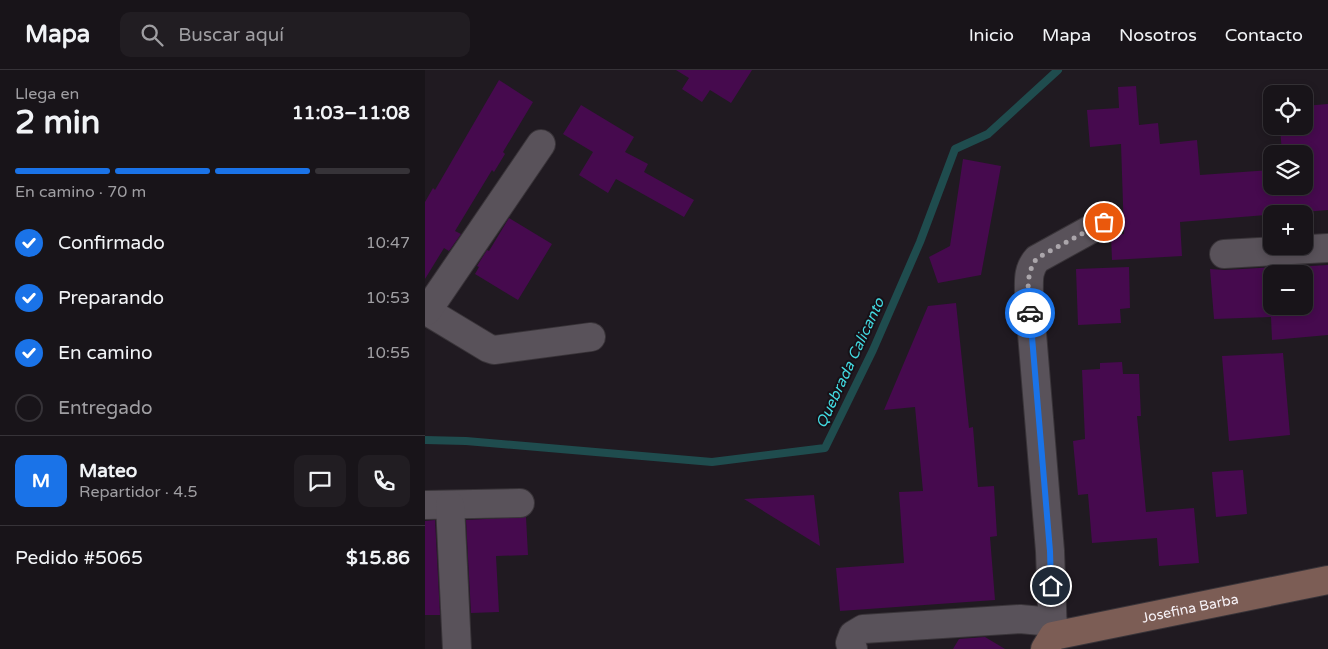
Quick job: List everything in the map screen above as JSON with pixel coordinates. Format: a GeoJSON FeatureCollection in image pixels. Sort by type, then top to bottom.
{"type":"FeatureCollection","features":[{"type":"Feature","properties":{"kind":"street"},"geometry":{"type":"LineString","coordinates":[[541,144],[426,310],[494,350],[591,337]]}},
{"type":"Feature","properties":{"kind":"street"},"geometry":{"type":"LineString","coordinates":[[1050,636],[1050,551],[1029,297],[1029,276],[1031,265],[1037,258],[1104,222]]}},
{"type":"Feature","properties":{"kind":"street"},"geometry":{"type":"LineString","coordinates":[[1224,254],[1328,248]]}},
{"type":"Feature","properties":{"kind":"street"},"geometry":{"type":"LineString","coordinates":[[457,649],[438,505],[520,503]]}},
{"type":"Feature","properties":{"kind":"street","name":"Josefina Barba"},"geometry":{"type":"LineString","coordinates":[[1050,636],[1328,580]]}},
{"type":"Feature","properties":{"kind":"street"},"geometry":{"type":"LineString","coordinates":[[853,649],[850,643],[853,635],[863,629],[1021,619],[1050,636]]}},
{"type":"Feature","properties":{"kind":"building"},"geometry":{"type":"Polygon","coordinates":[[[676,70],[752,70],[731,103],[710,90],[702,102],[682,89],[689,78],[676,70]]]}},
{"type":"Feature","properties":{"kind":"building"},"geometry":{"type":"Polygon","coordinates":[[[499,80],[533,102],[503,152],[505,154],[494,172],[492,170],[455,231],[461,234],[449,251],[444,248],[425,279],[425,202],[433,188],[435,190],[499,80]]]}},
{"type":"Feature","properties":{"kind":"building"},"geometry":{"type":"Polygon","coordinates":[[[1136,86],[1139,125],[1158,123],[1160,144],[1197,140],[1200,175],[1263,171],[1263,195],[1313,195],[1313,145],[1281,145],[1281,135],[1313,135],[1313,105],[1328,104],[1328,210],[1313,211],[1313,205],[1263,205],[1263,215],[1180,222],[1182,256],[1112,260],[1111,236],[1124,234],[1121,144],[1090,147],[1087,110],[1119,108],[1118,87],[1136,86]]]}},
{"type":"Feature","properties":{"kind":"building"},"geometry":{"type":"Polygon","coordinates":[[[581,105],[634,137],[625,152],[648,164],[644,172],[694,200],[684,217],[616,179],[608,193],[579,175],[593,152],[563,134],[581,105]]]}},
{"type":"Feature","properties":{"kind":"building"},"geometry":{"type":"Polygon","coordinates":[[[963,159],[1001,166],[981,275],[938,283],[929,257],[950,246],[963,159]]]}},
{"type":"Feature","properties":{"kind":"building"},"geometry":{"type":"Polygon","coordinates":[[[509,218],[552,244],[518,300],[475,274],[479,267],[477,266],[487,250],[489,251],[509,218]]]}},
{"type":"Feature","properties":{"kind":"building"},"geometry":{"type":"Polygon","coordinates":[[[1328,265],[1328,335],[1272,340],[1271,317],[1214,319],[1210,269],[1263,268],[1263,315],[1313,315],[1313,266],[1328,265]]]}},
{"type":"Feature","properties":{"kind":"building"},"geometry":{"type":"Polygon","coordinates":[[[1129,267],[1130,308],[1120,309],[1121,323],[1078,325],[1076,269],[1129,267]]]}},
{"type":"Feature","properties":{"kind":"building"},"geometry":{"type":"Polygon","coordinates":[[[956,303],[969,428],[973,427],[978,487],[994,486],[997,536],[990,537],[995,600],[840,611],[836,568],[904,563],[899,492],[923,491],[915,407],[884,410],[928,306],[956,303]]]}},
{"type":"Feature","properties":{"kind":"building"},"geometry":{"type":"Polygon","coordinates":[[[1283,353],[1290,435],[1229,441],[1222,356],[1283,353]]]}},
{"type":"Feature","properties":{"kind":"building"},"geometry":{"type":"Polygon","coordinates":[[[1122,362],[1123,374],[1139,374],[1141,416],[1137,416],[1146,512],[1194,508],[1199,563],[1159,566],[1157,538],[1092,543],[1088,494],[1078,495],[1073,441],[1085,439],[1082,370],[1100,369],[1100,363],[1122,362]]]}},
{"type":"Feature","properties":{"kind":"building"},"geometry":{"type":"Polygon","coordinates":[[[1243,470],[1247,514],[1216,517],[1212,472],[1243,470]]]}},
{"type":"Feature","properties":{"kind":"building"},"geometry":{"type":"Polygon","coordinates":[[[814,495],[820,546],[744,499],[814,495]]]}},
{"type":"Feature","properties":{"kind":"building"},"geometry":{"type":"Polygon","coordinates":[[[526,517],[528,555],[496,556],[499,612],[471,613],[466,520],[526,517]]]}},
{"type":"Feature","properties":{"kind":"building"},"geometry":{"type":"Polygon","coordinates":[[[435,520],[440,615],[425,615],[425,521],[435,520]]]}},
{"type":"Feature","properties":{"kind":"building"},"geometry":{"type":"Polygon","coordinates":[[[985,637],[1005,649],[953,649],[959,639],[985,637]]]}},
{"type":"Feature","properties":{"kind":"waterway","name":"Quebrada Calicanto"},"geometry":{"type":"LineString","coordinates":[[425,440],[466,441],[712,462],[825,448],[873,350],[920,242],[955,149],[988,134],[1058,70]]}},
{"type":"Feature","properties":{"kind":"way so far"},"geometry":{"type":"LineString","coordinates":[[1030,313],[1029,276],[1031,265],[1037,258],[1104,222]]}},
{"type":"Feature","properties":{"kind":"route"},"geometry":{"type":"LineString","coordinates":[[1030,313],[1050,551],[1051,586]]}}]}
